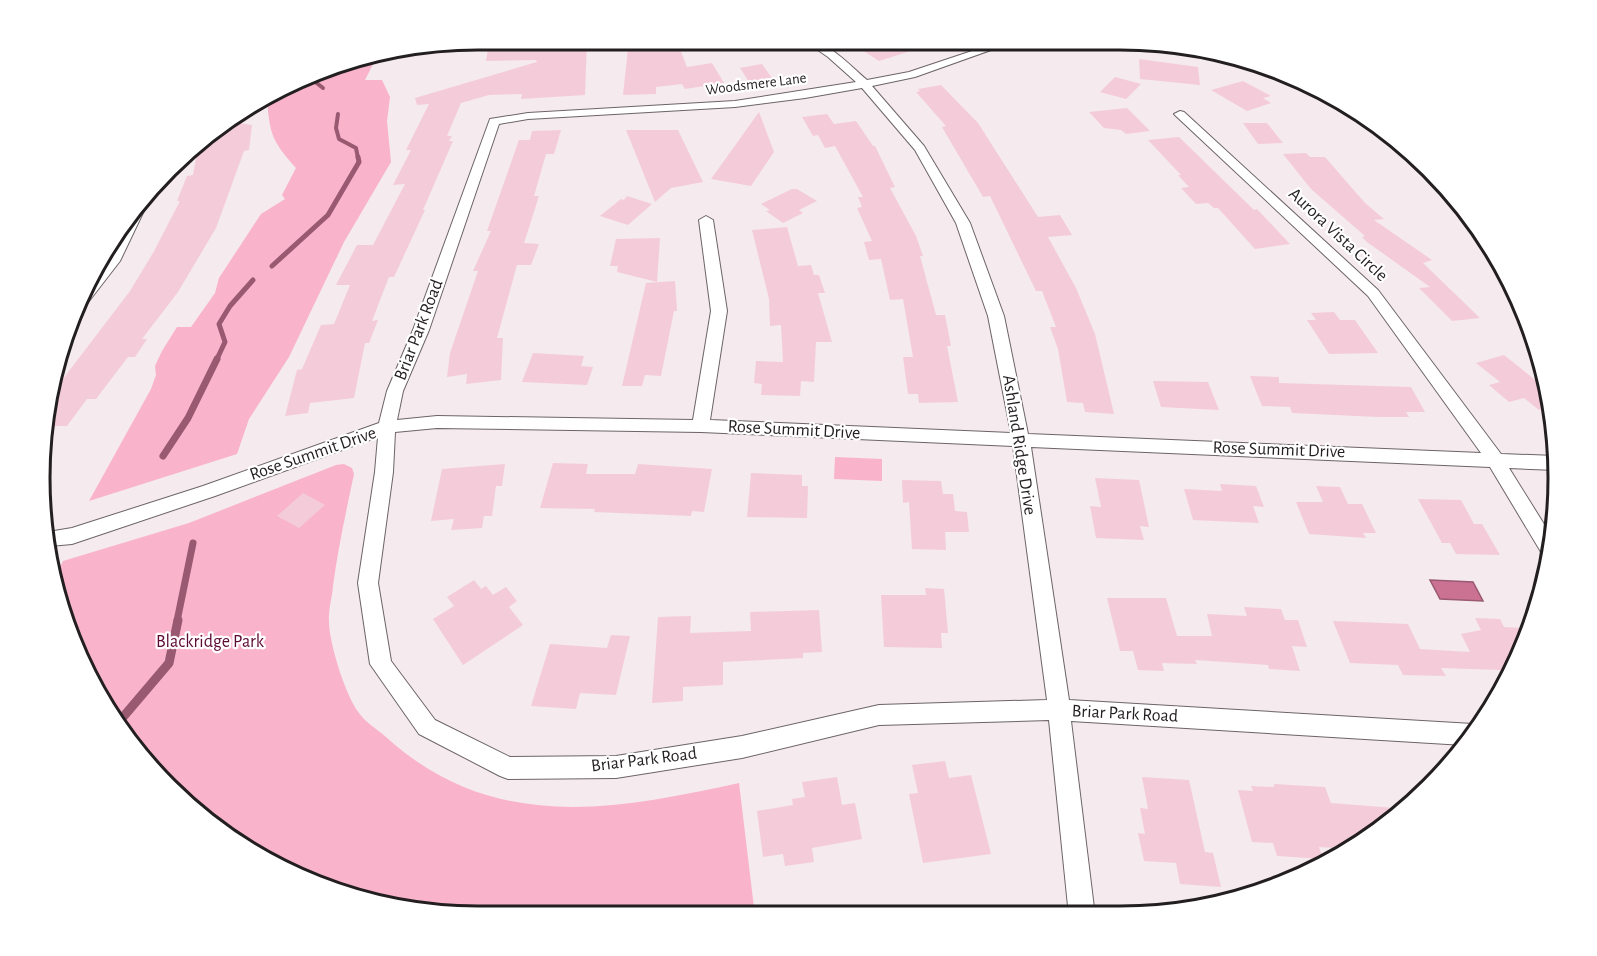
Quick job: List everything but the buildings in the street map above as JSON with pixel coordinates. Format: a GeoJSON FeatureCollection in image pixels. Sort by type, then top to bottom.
{"type":"FeatureCollection","features":[{"type":"Feature","properties":{"kind":"street","name":"Ashland Ridge Drive"},"geometry":{"type":"LineString","coordinates":[[824,50],[864,83],[920,149],[963,223],[996,316],[1021,441],[1059,710],[1081,906]]}},
{"type":"Feature","properties":{"kind":"street","name":"Woodsmere Lane"},"geometry":{"type":"LineString","coordinates":[[494,121],[528,116],[735,104],[805,95],[911,75],[985,50]]}},
{"type":"Feature","properties":{"kind":"street","name":"Aurora Vista Circle"},"geometry":{"type":"LineString","coordinates":[[1180,114],[1373,293],[1494,458],[1543,538]]}},
{"type":"Feature","properties":{"kind":"street","name":"Briar Park Road"},"geometry":{"type":"LineString","coordinates":[[494,121],[421,330],[395,392],[387,427],[384,472],[368,583],[381,664],[427,727],[507,768],[616,767],[742,747],[879,715],[1059,710],[1462,734]]}},
{"type":"Feature","properties":{"kind":"street"},"geometry":{"type":"LineString","coordinates":[[701,426],[719,311],[706,220]]}},
{"type":"Feature","properties":{"kind":"street"},"geometry":{"type":"LineString","coordinates":[[99,279],[113,261],[125,235]]}},
{"type":"Feature","properties":{"kind":"street","name":"Rose Summit Drive"},"geometry":{"type":"LineString","coordinates":[[54,538],[72,536],[148,511],[387,427],[437,422],[701,426],[1021,441],[1494,458],[1547,462]]}},
{"type":"Feature","properties":{"kind":"green space"},"geometry":{"type":"Polygon","coordinates":[[[374,62],[365,80],[382,80],[390,97],[387,121],[391,162],[344,242],[289,357],[249,419],[237,454],[89,501],[151,389],[156,375],[155,366],[177,327],[191,327],[215,293],[219,278],[261,214],[285,199],[282,195],[296,168],[277,144],[269,122],[267,105],[314,82],[374,62]]]}},
{"type":"Feature","properties":{"kind":"green space"},"geometry":{"type":"Polygon","coordinates":[[[835,457],[882,459],[882,481],[834,479],[835,457]]]}},
{"type":"Feature","properties":{"kind":"green space","name":"Blackridge Park"},"geometry":{"type":"Polygon","coordinates":[[[344,464],[352,468],[354,474],[337,558],[329,622],[339,669],[349,695],[362,716],[426,768],[468,789],[511,801],[554,807],[599,806],[645,801],[739,783],[754,906],[450,906],[367,892],[314,874],[264,849],[217,818],[195,800],[156,761],[122,716],[94,668],[72,616],[64,589],[59,568],[63,561],[189,523],[336,465],[344,464]]]}},
{"type":"Feature","properties":{"kind":"shaded area"},"geometry":{"type":"Polygon","coordinates":[[[1430,580],[1473,582],[1483,601],[1440,599],[1430,580]]]}},
{"type":"Feature","properties":{"kind":"waterway"},"geometry":{"type":"LineString","coordinates":[[315,82],[323,88]]}},
{"type":"Feature","properties":{"kind":"waterway"},"geometry":{"type":"LineString","coordinates":[[338,114],[336,128],[339,139],[356,148],[358,158]]}},
{"type":"Feature","properties":{"kind":"waterway"},"geometry":{"type":"LineString","coordinates":[[272,266],[328,215],[359,162],[358,157]]}},
{"type":"Feature","properties":{"kind":"waterway"},"geometry":{"type":"LineString","coordinates":[[216,361],[225,342],[219,324],[230,306],[253,280]]}},
{"type":"Feature","properties":{"kind":"waterway"},"geometry":{"type":"LineString","coordinates":[[163,456],[188,418],[217,359]]}},
{"type":"Feature","properties":{"kind":"waterway"},"geometry":{"type":"LineString","coordinates":[[177,621],[193,543]]}},
{"type":"Feature","properties":{"kind":"waterway"},"geometry":{"type":"LineString","coordinates":[[123,717],[169,663],[178,620]]}}]}
